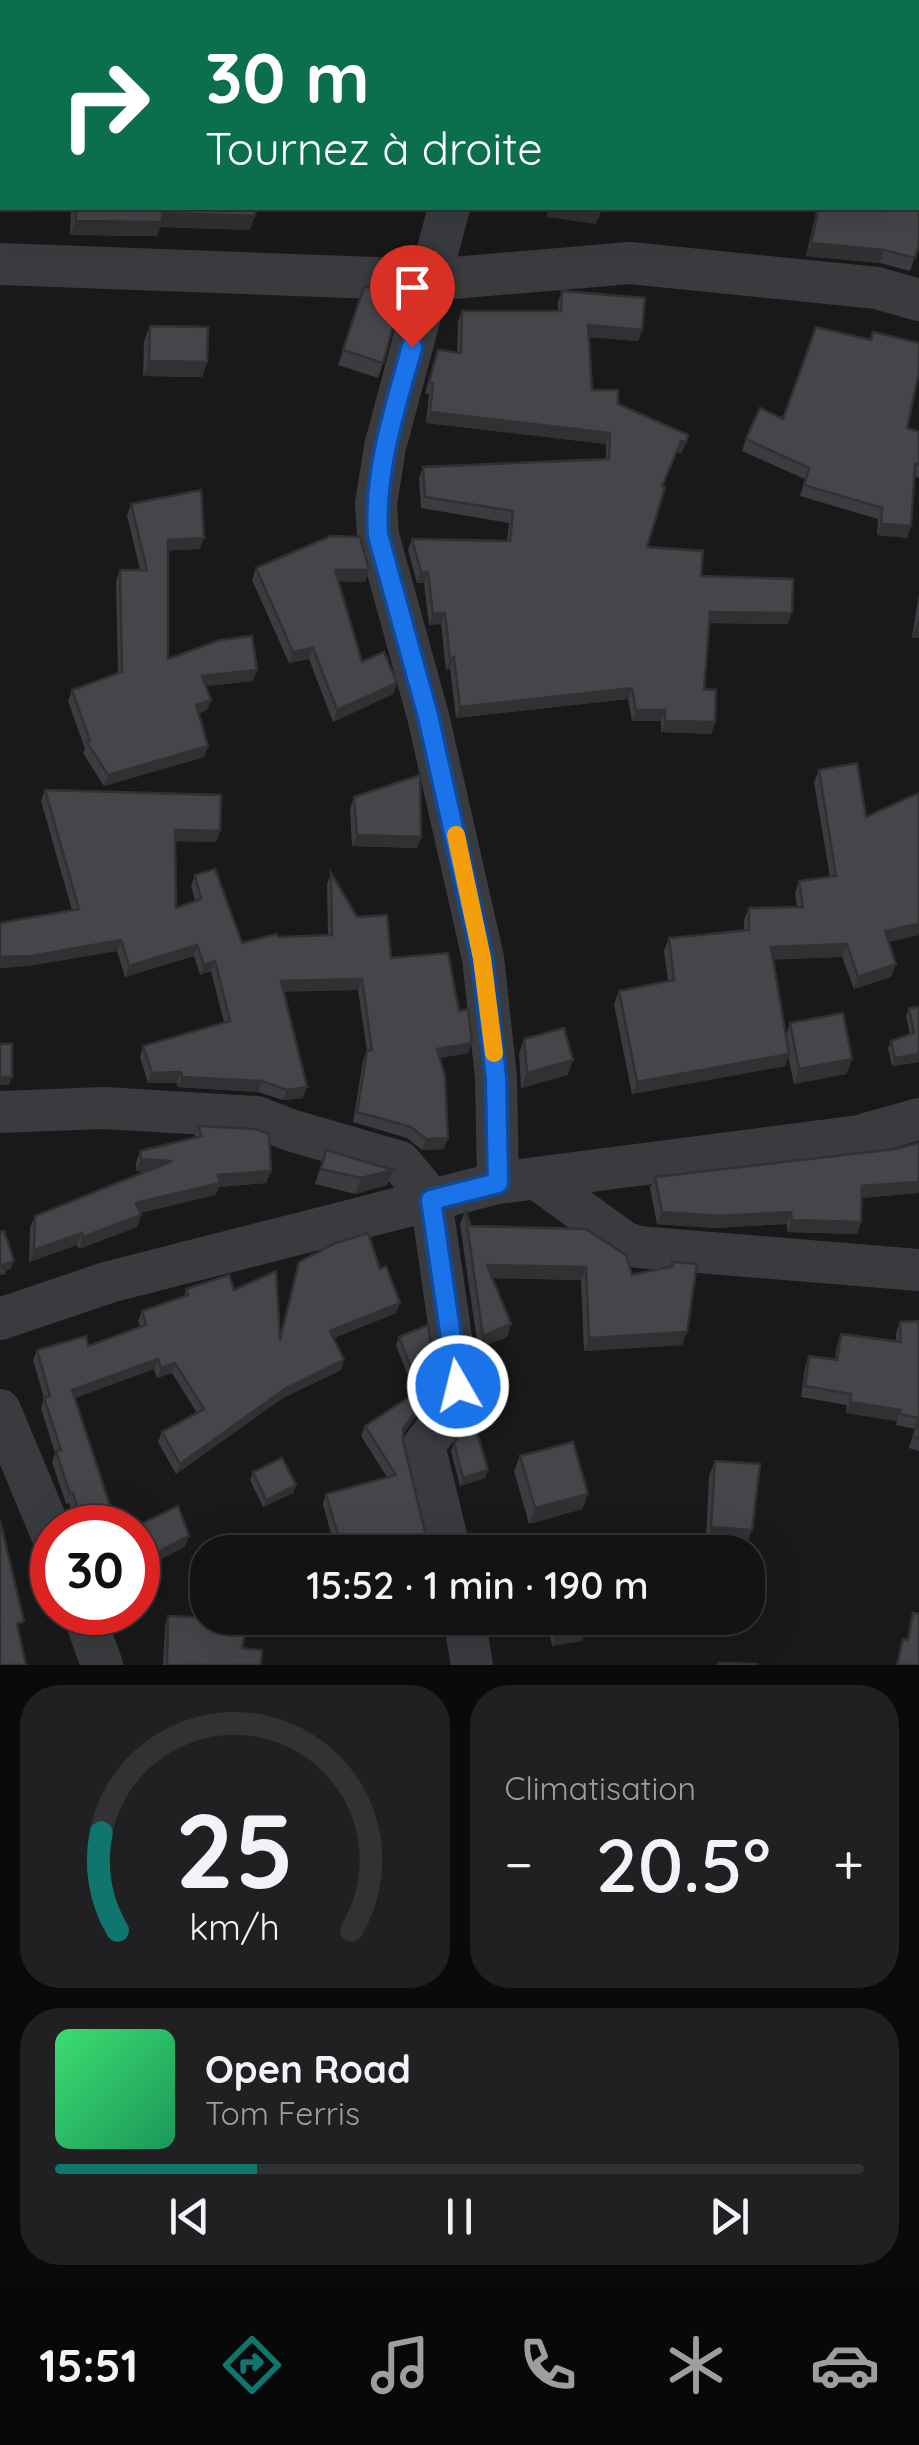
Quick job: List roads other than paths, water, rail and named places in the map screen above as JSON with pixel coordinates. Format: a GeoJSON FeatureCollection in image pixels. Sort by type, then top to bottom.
{"type":"FeatureCollection","features":[{"type":"Feature","properties":{"kind":"street"},"geometry":{"type":"LineString","coordinates":[[448,210],[385,447],[376,504],[378,535],[428,716],[482,958],[496,1077],[517,1180],[638,1248],[919,1270]]}},
{"type":"Feature","properties":{"kind":"street"},"geometry":{"type":"LineString","coordinates":[[0,264],[430,280],[630,262],[877,288],[919,300]]}},
{"type":"Feature","properties":{"kind":"street"},"geometry":{"type":"LineString","coordinates":[[0,1112],[104,1108],[258,1117],[400,1162],[431,1200],[458,1386],[446,1418],[424,1446],[446,1535]]}},
{"type":"Feature","properties":{"kind":"street"},"geometry":{"type":"LineString","coordinates":[[0,1319],[109,1282],[517,1180],[859,1136],[919,1119]]}},
{"type":"Feature","properties":{"kind":"street"},"geometry":{"type":"LineString","coordinates":[[0,1410],[40,1505]]}},
{"type":"Feature","properties":{"kind":"street"},"geometry":{"type":"LineString","coordinates":[[91,1635],[102,1665]]}},
{"type":"Feature","properties":{"kind":"street"},"geometry":{"type":"LineString","coordinates":[[467,1635],[472,1665]]}}]}
